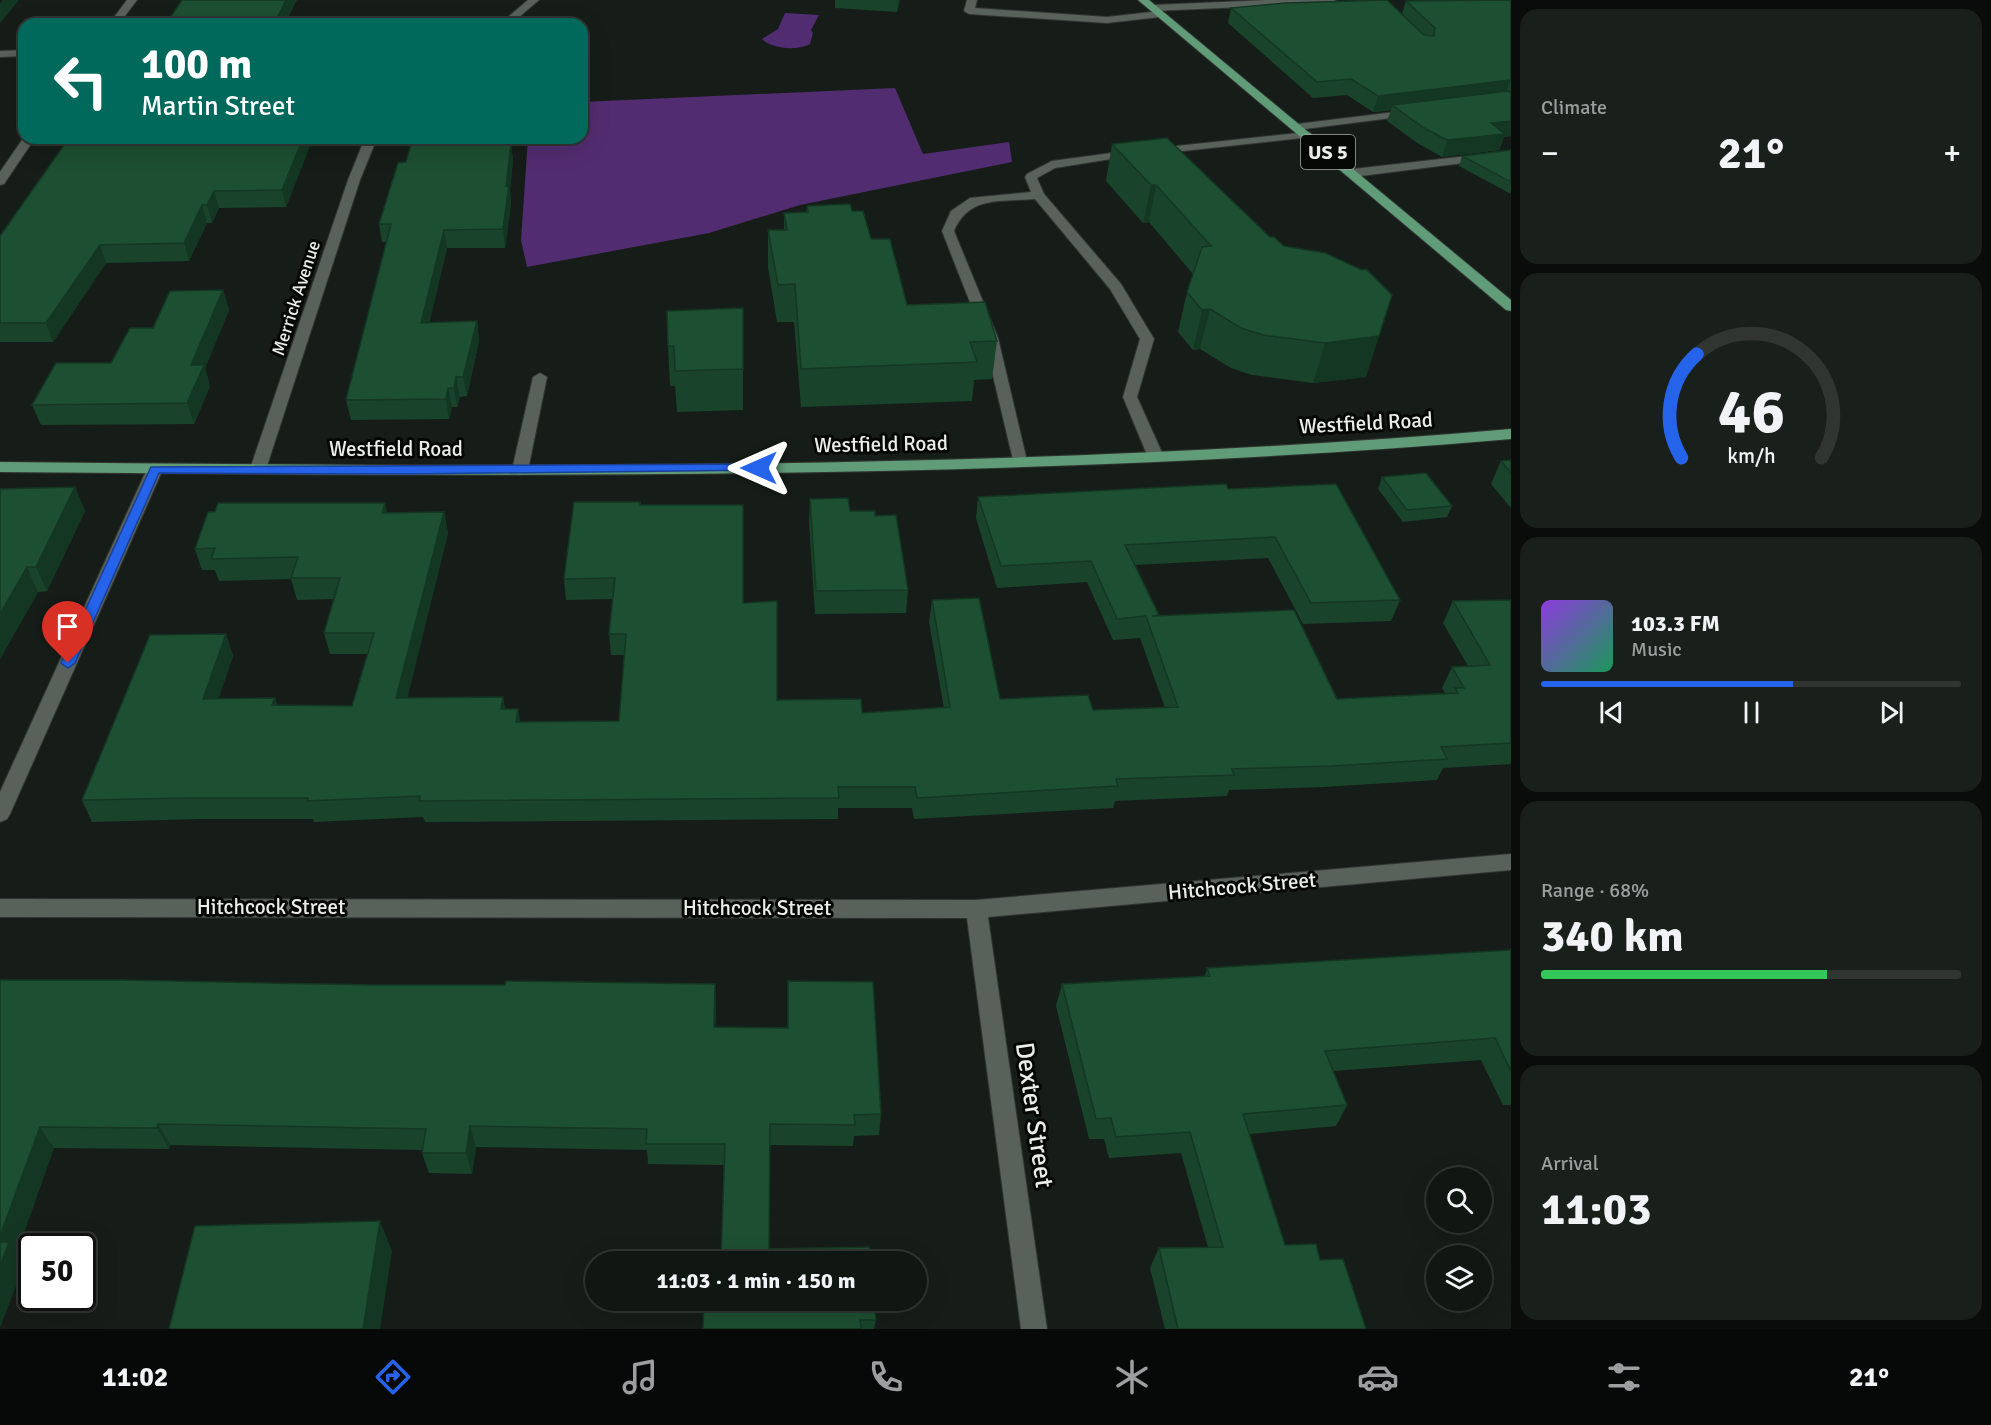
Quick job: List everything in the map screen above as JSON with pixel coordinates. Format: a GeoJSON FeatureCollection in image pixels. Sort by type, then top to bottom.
{"type":"FeatureCollection","features":[{"type":"Feature","properties":{"kind":"main road","name":"US 5"},"geometry":{"type":"LineString","coordinates":[[1143,0],[1511,307]]}},
{"type":"Feature","properties":{"kind":"main road","name":"Westfield Road"},"geometry":{"type":"LineString","coordinates":[[0,467],[520,470],[855,467],[1156,457],[1511,434]]}},
{"type":"Feature","properties":{"kind":"street"},"geometry":{"type":"LineString","coordinates":[[118,18],[132,0]]}},
{"type":"Feature","properties":{"kind":"street"},"geometry":{"type":"LineString","coordinates":[[512,18],[534,0]]}},
{"type":"Feature","properties":{"kind":"street"},"geometry":{"type":"LineString","coordinates":[[972,0],[969,11],[1107,20],[1156,11],[1331,0]]}},
{"type":"Feature","properties":{"kind":"street"},"geometry":{"type":"LineString","coordinates":[[0,54],[18,53]]}},
{"type":"Feature","properties":{"kind":"street"},"geometry":{"type":"LineString","coordinates":[[1297,127],[1424,111]]}},
{"type":"Feature","properties":{"kind":"street"},"geometry":{"type":"LineString","coordinates":[[1156,457],[1130,397],[1147,339],[1116,287],[1038,195],[1031,177],[1052,165],[1111,156],[1307,135]]}},
{"type":"Feature","properties":{"kind":"street"},"geometry":{"type":"LineString","coordinates":[[0,181],[25,144]]}},
{"type":"Feature","properties":{"kind":"street","name":"Merrick Avenue"},"geometry":{"type":"LineString","coordinates":[[258,469],[368,144]]}},
{"type":"Feature","properties":{"kind":"street"},"geometry":{"type":"LineString","coordinates":[[1353,174],[1511,154]]}},
{"type":"Feature","properties":{"kind":"street"},"geometry":{"type":"LineString","coordinates":[[1019,461],[991,338],[948,231],[955,214],[974,201],[1038,195]]}},
{"type":"Feature","properties":{"kind":"street"},"geometry":{"type":"LineString","coordinates":[[520,470],[540,377]]}},
{"type":"Feature","properties":{"kind":"street"},"geometry":{"type":"LineString","coordinates":[[0,814],[155,469]]}},
{"type":"Feature","properties":{"kind":"street","name":"Hitchcock Street"},"geometry":{"type":"LineString","coordinates":[[0,908],[976,909],[1511,862]]}},
{"type":"Feature","properties":{"kind":"street","name":"Dexter Street"},"geometry":{"type":"LineString","coordinates":[[976,909],[1035,1329]]}},
{"type":"Feature","properties":{"kind":"shaded area"},"geometry":{"type":"Polygon","coordinates":[[[785,13],[819,15],[811,30],[813,33],[810,44],[799,48],[785,48],[772,45],[762,39],[778,29],[785,13]]]}},
{"type":"Feature","properties":{"kind":"shaded area"},"geometry":{"type":"Polygon","coordinates":[[[895,88],[923,154],[1009,142],[1012,162],[800,205],[709,233],[527,267],[521,240],[528,144],[588,144],[588,102],[895,88]]]}},
{"type":"Feature","properties":{"kind":"building"},"geometry":{"type":"Polygon","coordinates":[[[182,0],[286,0],[277,18],[170,18],[182,0]]]}},
{"type":"Feature","properties":{"kind":"building"},"geometry":{"type":"Polygon","coordinates":[[[1387,0],[1424,35],[1434,36],[1435,28],[1406,1],[1511,0],[1511,80],[1378,96],[1351,79],[1317,82],[1231,8],[1286,3],[1387,0]]]}},
{"type":"Feature","properties":{"kind":"building"},"geometry":{"type":"Polygon","coordinates":[[[1511,92],[1511,121],[1491,123],[1505,134],[1447,140],[1424,128],[1392,105],[1511,92]]]}},
{"type":"Feature","properties":{"kind":"building"},"geometry":{"type":"Polygon","coordinates":[[[1167,138],[1270,237],[1274,237],[1284,246],[1325,253],[1362,270],[1366,269],[1392,295],[1379,336],[1325,343],[1263,335],[1241,328],[1210,309],[1202,310],[1187,292],[1202,247],[1211,246],[1156,185],[1151,185],[1112,144],[1167,138]]]}},
{"type":"Feature","properties":{"kind":"building"},"geometry":{"type":"Polygon","coordinates":[[[65,144],[301,144],[282,190],[214,191],[207,205],[202,205],[184,243],[100,245],[46,323],[0,323],[0,236],[65,144]]]}},
{"type":"Feature","properties":{"kind":"building"},"geometry":{"type":"Polygon","coordinates":[[[411,144],[511,144],[506,186],[509,185],[503,229],[444,230],[421,323],[477,321],[463,377],[456,377],[454,388],[448,388],[446,399],[346,400],[391,224],[379,224],[398,163],[406,162],[411,144]]]}},
{"type":"Feature","properties":{"kind":"building"},"geometry":{"type":"Polygon","coordinates":[[[1511,150],[1511,182],[1462,156],[1511,150]]]}},
{"type":"Feature","properties":{"kind":"building"},"geometry":{"type":"Polygon","coordinates":[[[850,204],[852,211],[863,211],[871,239],[890,239],[907,305],[985,302],[997,341],[970,342],[977,362],[801,369],[795,284],[778,285],[768,230],[787,230],[784,213],[808,212],[807,206],[850,204]]]}},
{"type":"Feature","properties":{"kind":"building"},"geometry":{"type":"Polygon","coordinates":[[[223,290],[191,365],[204,365],[187,403],[32,405],[56,363],[111,363],[130,328],[153,328],[170,291],[223,290]]]}},
{"type":"Feature","properties":{"kind":"building"},"geometry":{"type":"Polygon","coordinates":[[[743,308],[743,369],[675,371],[674,346],[668,346],[667,311],[743,308]]]}},
{"type":"Feature","properties":{"kind":"building"},"geometry":{"type":"Polygon","coordinates":[[[1511,460],[1511,473],[1501,461],[1511,460]]]}},
{"type":"Feature","properties":{"kind":"building"},"geometry":{"type":"Polygon","coordinates":[[[1426,473],[1452,506],[1407,510],[1382,477],[1426,473]]]}},
{"type":"Feature","properties":{"kind":"building"},"geometry":{"type":"Polygon","coordinates":[[[1226,484],[1228,489],[1336,484],[1400,600],[1311,603],[1275,537],[1125,545],[1159,615],[1152,616],[1294,610],[1337,699],[1458,693],[1455,688],[1464,688],[1452,667],[1490,665],[1453,601],[1511,600],[1511,743],[1441,747],[1447,759],[1232,769],[1234,775],[1116,779],[1118,786],[917,798],[915,787],[838,787],[839,798],[419,801],[420,796],[307,801],[308,798],[82,800],[150,635],[226,634],[203,699],[275,698],[272,705],[352,706],[374,633],[324,633],[340,578],[291,578],[298,557],[211,559],[215,548],[195,549],[208,512],[215,512],[218,503],[385,503],[382,513],[444,512],[396,698],[503,697],[501,709],[518,709],[516,722],[619,721],[626,634],[609,634],[615,578],[564,579],[574,502],[640,502],[640,505],[743,505],[743,603],[777,601],[777,700],[861,699],[862,713],[950,707],[932,600],[979,598],[1000,699],[1088,695],[1093,710],[1178,707],[1146,616],[1117,619],[1091,561],[1001,566],[978,497],[1226,484]]]}},
{"type":"Feature","properties":{"kind":"building"},"geometry":{"type":"Polygon","coordinates":[[[75,487],[36,567],[27,567],[0,614],[0,489],[75,487]]]}},
{"type":"Feature","properties":{"kind":"building"},"geometry":{"type":"Polygon","coordinates":[[[848,498],[850,511],[875,511],[875,516],[896,515],[908,590],[816,591],[810,499],[848,498]]]}},
{"type":"Feature","properties":{"kind":"building"},"geometry":{"type":"Polygon","coordinates":[[[1511,950],[1511,1071],[1495,1038],[1325,1051],[1347,1105],[1243,1114],[1285,1245],[1316,1244],[1320,1260],[1343,1259],[1366,1329],[1178,1329],[1159,1248],[1223,1247],[1190,1132],[1116,1137],[1111,1118],[1096,1119],[1062,984],[1210,976],[1207,968],[1511,950]]]}},
{"type":"Feature","properties":{"kind":"building"},"geometry":{"type":"Polygon","coordinates":[[[0,980],[373,985],[505,985],[506,981],[715,984],[714,1027],[788,1028],[788,981],[873,982],[881,1114],[854,1115],[855,1125],[770,1124],[769,1249],[869,1247],[870,1251],[721,1251],[725,1144],[646,1144],[647,1129],[470,1126],[466,1153],[422,1153],[426,1129],[158,1124],[157,1128],[40,1127],[0,1236],[0,980]]]}},
{"type":"Feature","properties":{"kind":"building"},"geometry":{"type":"Polygon","coordinates":[[[380,1221],[363,1329],[169,1329],[195,1226],[380,1221]]]}},
{"type":"Feature","properties":{"kind":"building"},"geometry":{"type":"Polygon","coordinates":[[[0,1242],[9,1242],[0,1266],[0,1242]]]}},
{"type":"Feature","properties":{"kind":"building"},"geometry":{"type":"Polygon","coordinates":[[[704,1311],[875,1311],[876,1320],[860,1320],[861,1329],[703,1329],[704,1311]]]}},
{"type":"Feature","properties":{"kind":"route"},"geometry":{"type":"LineString","coordinates":[[68,663],[155,469],[409,471],[759,468]]}}]}
